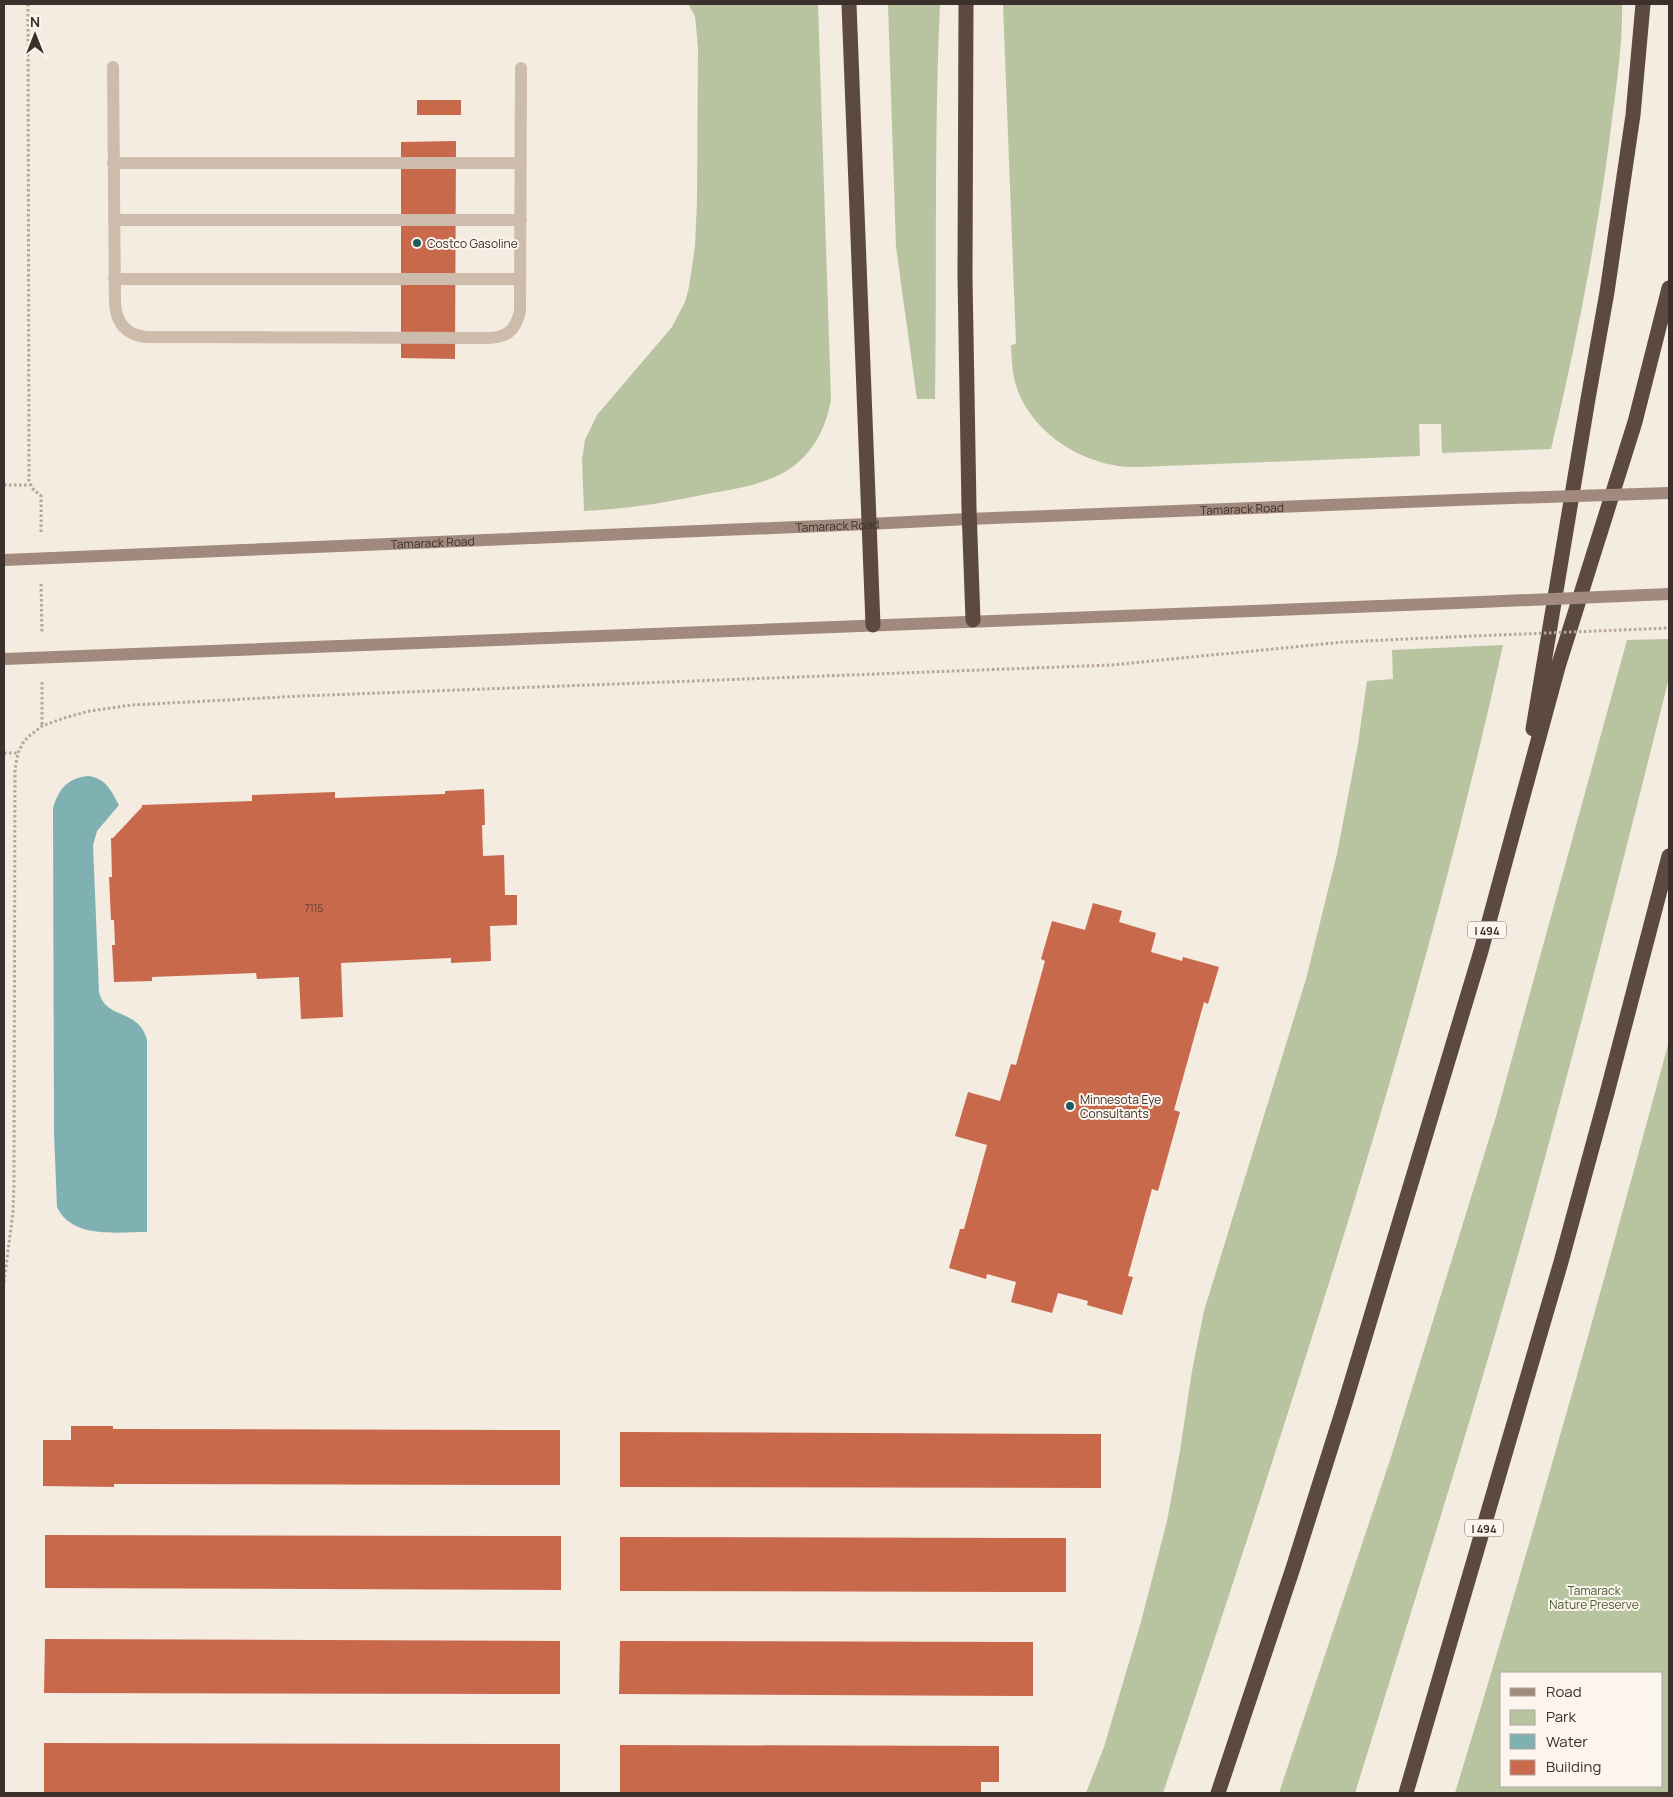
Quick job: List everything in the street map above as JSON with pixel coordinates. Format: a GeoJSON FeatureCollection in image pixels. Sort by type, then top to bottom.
{"type":"FeatureCollection","features":[{"type":"Feature","properties":{"kind":"highway"},"geometry":{"type":"LineString","coordinates":[[849,4],[872,625]]}},
{"type":"Feature","properties":{"kind":"highway"},"geometry":{"type":"LineString","coordinates":[[966,4],[966,277],[973,620]]}},
{"type":"Feature","properties":{"kind":"highway"},"geometry":{"type":"LineString","coordinates":[[1520,814],[1588,399],[1608,292],[1633,116],[1643,4]]}},
{"type":"Feature","properties":{"kind":"highway","name":"I 494"},"geometry":{"type":"LineString","coordinates":[[1218,1793],[1293,1568],[1345,1403],[1481,951],[1520,814],[1558,667],[1635,422],[1669,288]]}},
{"type":"Feature","properties":{"kind":"highway","name":"I 494"},"geometry":{"type":"LineString","coordinates":[[1406,1793],[1560,1262],[1607,1093],[1669,856]]}},
{"type":"Feature","properties":{"kind":"street","name":"Tamarack Road"},"geometry":{"type":"LineString","coordinates":[[4,560],[970,519],[1669,493]]}},
{"type":"Feature","properties":{"kind":"street"},"geometry":{"type":"LineString","coordinates":[[4,658],[1669,594]]}},
{"type":"Feature","properties":{"kind":"lane"},"geometry":{"type":"LineString","coordinates":[[113,68],[115,310],[119,322],[126,330],[141,337],[468,338],[499,337],[510,332],[514,328],[520,311],[522,68]]}},
{"type":"Feature","properties":{"kind":"lane"},"geometry":{"type":"LineString","coordinates":[[113,164],[521,164]]}},
{"type":"Feature","properties":{"kind":"lane"},"geometry":{"type":"LineString","coordinates":[[114,220],[520,220]]}},
{"type":"Feature","properties":{"kind":"lane"},"geometry":{"type":"LineString","coordinates":[[114,279],[520,279]]}},
{"type":"Feature","properties":{"kind":"path"},"geometry":{"type":"LineString","coordinates":[[28,4],[28,463],[30,485],[41,496],[42,726]]}},
{"type":"Feature","properties":{"kind":"path"},"geometry":{"type":"LineString","coordinates":[[4,485],[30,485]]}},
{"type":"Feature","properties":{"kind":"path"},"geometry":{"type":"LineString","coordinates":[[4,1282],[14,1184],[15,769],[18,753],[28,737],[42,726],[90,711],[132,705],[301,696],[1111,665],[1344,642],[1669,628]]}},
{"type":"Feature","properties":{"kind":"path"},"geometry":{"type":"LineString","coordinates":[[4,753],[18,753]]}},
{"type":"Feature","properties":{"kind":"green space"},"geometry":{"type":"Polygon","coordinates":[[[688,4],[818,4],[831,400],[823,428],[809,451],[795,465],[776,476],[745,487],[680,499],[633,507],[584,511],[582,460],[585,440],[597,415],[672,327],[685,302],[689,287],[695,246],[697,201],[698,48],[695,16],[688,4]]]}},
{"type":"Feature","properties":{"kind":"green space"},"geometry":{"type":"Polygon","coordinates":[[[888,4],[940,4],[936,152],[935,399],[917,399],[896,247],[888,4]]]}},
{"type":"Feature","properties":{"kind":"green space"},"geometry":{"type":"Polygon","coordinates":[[[1003,4],[1622,4],[1618,70],[1592,254],[1569,371],[1551,449],[1442,453],[1441,424],[1419,424],[1420,456],[1133,467],[1116,466],[1083,456],[1056,440],[1033,418],[1024,405],[1016,385],[1013,368],[1011,345],[1016,344],[1003,4]]]}},
{"type":"Feature","properties":{"kind":"green space"},"geometry":{"type":"Polygon","coordinates":[[[1669,639],[1669,678],[1544,1161],[1463,1442],[1355,1793],[1279,1793],[1391,1457],[1497,1113],[1627,640],[1669,639]]]}},
{"type":"Feature","properties":{"kind":"green space"},"geometry":{"type":"Polygon","coordinates":[[[1503,645],[1437,915],[1387,1093],[1288,1413],[1163,1793],[1086,1793],[1104,1747],[1141,1622],[1167,1521],[1204,1311],[1306,979],[1337,854],[1358,744],[1367,681],[1393,679],[1392,650],[1503,645]]]}},
{"type":"Feature","properties":{"kind":"green space","name":"Tamarack Nature Preserve"},"geometry":{"type":"Polygon","coordinates":[[[1669,1041],[1669,1793],[1455,1793],[1538,1512],[1669,1041]]]}},
{"type":"Feature","properties":{"kind":"water"},"geometry":{"type":"Polygon","coordinates":[[[88,776],[104,782],[119,805],[97,831],[93,845],[99,992],[102,1001],[108,1007],[137,1023],[143,1030],[147,1040],[147,1232],[109,1233],[84,1229],[64,1217],[57,1207],[54,1133],[53,809],[61,790],[69,782],[88,776]]]}},
{"type":"Feature","properties":{"kind":"building"},"geometry":{"type":"Polygon","coordinates":[[[417,100],[461,100],[461,115],[417,115],[417,100]]]}},
{"type":"Feature","properties":{"kind":"building"},"geometry":{"type":"Polygon","coordinates":[[[456,141],[455,359],[401,358],[401,142],[456,141]]]}},
{"type":"Feature","properties":{"kind":"building"},"geometry":{"type":"Polygon","coordinates":[[[484,789],[485,825],[482,825],[483,856],[504,855],[505,895],[517,895],[517,925],[490,926],[491,961],[451,963],[451,958],[341,963],[343,1017],[301,1019],[299,977],[257,979],[256,973],[152,977],[152,981],[114,982],[112,945],[115,945],[114,920],[111,920],[109,877],[112,877],[111,838],[142,805],[252,801],[252,795],[335,792],[335,798],[445,794],[445,791],[484,789]]]}},
{"type":"Feature","properties":{"kind":"building","name":"Minnesota Eye Consultants"},"geometry":{"type":"Polygon","coordinates":[[[1093,903],[1122,911],[1119,922],[1156,933],[1151,952],[1182,961],[1183,957],[1219,967],[1208,1004],[1204,1002],[1174,1110],[1180,1112],[1158,1191],[1152,1189],[1128,1276],[1133,1277],[1122,1315],[1087,1305],[1088,1301],[1058,1293],[1052,1313],[1011,1302],[1016,1282],[987,1274],[986,1279],[949,1268],[960,1229],[964,1229],[987,1145],[955,1136],[968,1092],[1000,1101],[1011,1064],[1016,1065],[1045,961],[1041,959],[1052,921],[1085,930],[1093,903]]]}},
{"type":"Feature","properties":{"kind":"building"},"geometry":{"type":"Polygon","coordinates":[[[71,1426],[113,1426],[113,1429],[560,1430],[560,1485],[114,1484],[114,1487],[43,1486],[43,1440],[71,1440],[71,1426]]]}},
{"type":"Feature","properties":{"kind":"building"},"geometry":{"type":"Polygon","coordinates":[[[620,1432],[1101,1434],[1101,1488],[620,1487],[620,1432]]]}},
{"type":"Feature","properties":{"kind":"building"},"geometry":{"type":"Polygon","coordinates":[[[45,1535],[561,1536],[561,1590],[45,1588],[45,1535]]]}},
{"type":"Feature","properties":{"kind":"building"},"geometry":{"type":"Polygon","coordinates":[[[620,1537],[1066,1538],[1066,1592],[620,1591],[620,1537]]]}},
{"type":"Feature","properties":{"kind":"building"},"geometry":{"type":"Polygon","coordinates":[[[45,1639],[560,1641],[560,1694],[44,1693],[45,1639]]]}},
{"type":"Feature","properties":{"kind":"building"},"geometry":{"type":"Polygon","coordinates":[[[620,1641],[1033,1642],[1033,1696],[619,1694],[620,1641]]]}},
{"type":"Feature","properties":{"kind":"building"},"geometry":{"type":"Polygon","coordinates":[[[44,1743],[560,1744],[560,1793],[44,1793],[44,1743]]]}},
{"type":"Feature","properties":{"kind":"building"},"geometry":{"type":"Polygon","coordinates":[[[620,1745],[999,1746],[999,1782],[981,1782],[981,1793],[620,1793],[620,1745]]]}},
{"type":"Feature","properties":{"kind":"place","name":"Costco Gasoline"},"geometry":{"type":"Point","coordinates":[417,243]}},
{"type":"Feature","properties":{"kind":"place","name":"Minnesota Eye Consultants"},"geometry":{"type":"Point","coordinates":[1070,1106]}}]}
